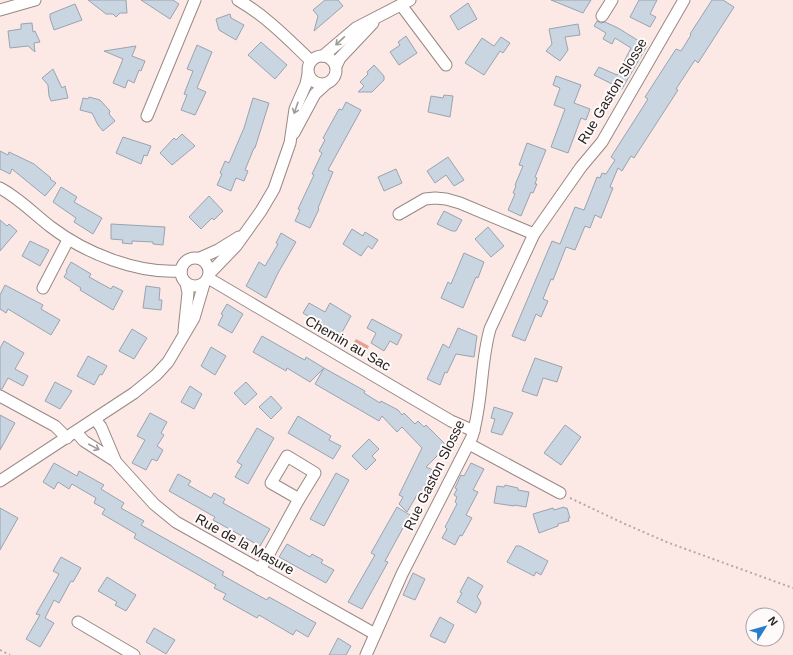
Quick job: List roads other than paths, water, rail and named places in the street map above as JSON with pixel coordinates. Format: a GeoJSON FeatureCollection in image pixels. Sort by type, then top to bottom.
{"type":"FeatureCollection","features":[{"type":"Feature","properties":{"kind":"street"},"geometry":{"type":"LineString","coordinates":[[0,10],[18,6],[34,0]]}},
{"type":"Feature","properties":{"kind":"street"},"geometry":{"type":"LineString","coordinates":[[147,116],[195,0]]}},
{"type":"Feature","properties":{"kind":"street"},"geometry":{"type":"LineString","coordinates":[[238,0],[270,22],[311,61]]}},
{"type":"Feature","properties":{"kind":"street"},"geometry":{"type":"LineString","coordinates":[[602,16],[612,0]]}},
{"type":"Feature","properties":{"kind":"street","name":"Rue Gaston Slosse"},"geometry":{"type":"LineString","coordinates":[[366,655],[402,574],[469,444],[476,421],[486,344],[490,329],[534,234],[581,167],[602,142],[680,1]]}},
{"type":"Feature","properties":{"kind":"street"},"geometry":{"type":"LineString","coordinates":[[290,143],[295,109],[306,84],[308,67],[311,61],[323,56],[351,31],[406,2],[446,65]]}},
{"type":"Feature","properties":{"kind":"street"},"geometry":{"type":"LineString","coordinates":[[186,283],[195,286],[207,278],[232,251],[267,203],[274,189],[290,143],[315,94],[334,78],[336,66],[343,54],[382,14]]}},
{"type":"Feature","properties":{"kind":"street"},"geometry":{"type":"LineString","coordinates":[[323,56],[332,60],[336,66]]}},
{"type":"Feature","properties":{"kind":"street"},"geometry":{"type":"LineString","coordinates":[[308,74],[310,79],[314,82],[321,85],[326,84]]}},
{"type":"Feature","properties":{"kind":"street"},"geometry":{"type":"LineString","coordinates":[[0,188],[17,199],[68,240],[95,254],[122,263],[155,270],[181,271]]}},
{"type":"Feature","properties":{"kind":"street"},"geometry":{"type":"LineString","coordinates":[[399,214],[419,201],[430,198],[441,198],[460,202],[534,234]]}},
{"type":"Feature","properties":{"kind":"street"},"geometry":{"type":"LineString","coordinates":[[182,339],[186,322],[188,293],[181,271],[184,264],[187,260],[200,258],[218,250],[247,230]]}},
{"type":"Feature","properties":{"kind":"street"},"geometry":{"type":"LineString","coordinates":[[43,288],[68,240]]}},
{"type":"Feature","properties":{"kind":"street"},"geometry":{"type":"LineString","coordinates":[[0,481],[67,438],[156,376],[168,362],[196,313],[207,278],[208,265],[200,258]]}},
{"type":"Feature","properties":{"kind":"street","name":"Chemin au Sac"},"geometry":{"type":"LineString","coordinates":[[207,278],[451,421],[474,431]]}},
{"type":"Feature","properties":{"kind":"street","name":"Rue de la Masure"},"geometry":{"type":"LineString","coordinates":[[0,396],[40,418],[67,438],[88,444],[115,461],[154,504],[176,522],[375,634]]}},
{"type":"Feature","properties":{"kind":"street","name":"Rue de la Masure"},"geometry":{"type":"LineString","coordinates":[[95,419],[101,427],[115,461]]}},
{"type":"Feature","properties":{"kind":"street"},"geometry":{"type":"LineString","coordinates":[[469,444],[560,493]]}},
{"type":"Feature","properties":{"kind":"street"},"geometry":{"type":"LineString","coordinates":[[260,570],[299,499]]}},
{"type":"Feature","properties":{"kind":"street"},"geometry":{"type":"LineString","coordinates":[[78,622],[134,655]]}}]}
